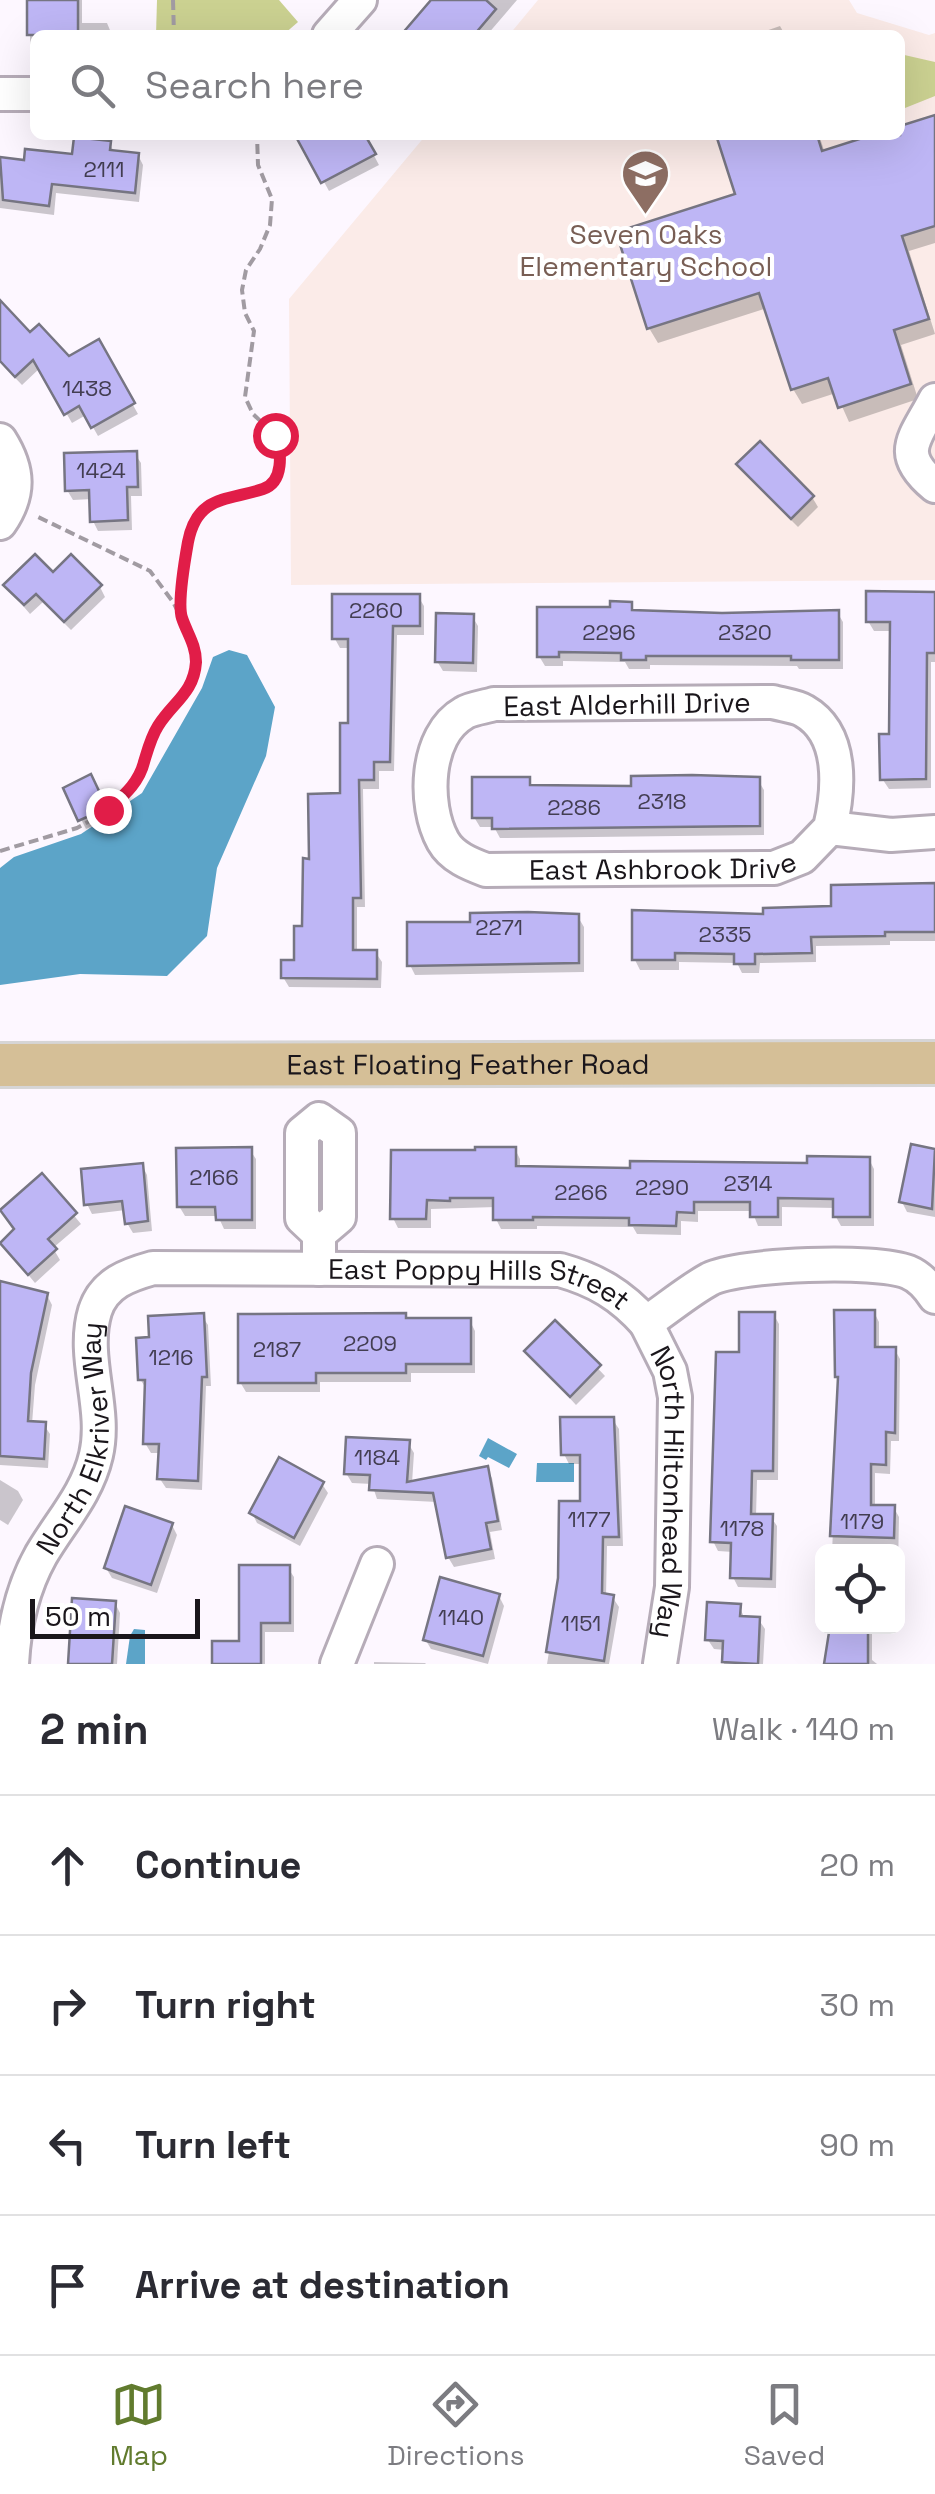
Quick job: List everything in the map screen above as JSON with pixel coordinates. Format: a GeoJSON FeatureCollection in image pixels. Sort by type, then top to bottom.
{"type":"FeatureCollection","features":[{"type":"Feature","properties":{"kind":"main road","name":"East Floating Feather Road"},"geometry":{"type":"LineString","coordinates":[[0,1065],[935,1062]]}},
{"type":"Feature","properties":{"kind":"street"},"geometry":{"type":"LineString","coordinates":[[333,30],[360,0]]}},
{"type":"Feature","properties":{"kind":"street"},"geometry":{"type":"LineString","coordinates":[[0,94],[30,94]]}},
{"type":"Feature","properties":{"kind":"street"},"geometry":{"type":"LineString","coordinates":[[935,400],[911,448],[916,471],[935,486]]}},
{"type":"Feature","properties":{"kind":"street"},"geometry":{"type":"LineString","coordinates":[[0,440],[14,467],[13,516]]}},
{"type":"Feature","properties":{"kind":"street","name":"East Alderhill Drive"},"geometry":{"type":"LineString","coordinates":[[443,843],[433,812],[432,763],[441,736],[463,713],[494,704],[773,702],[804,710],[824,729],[835,754],[836,802],[830,828]]}},
{"type":"Feature","properties":{"kind":"street","name":"East Ashbrook Drive"},"geometry":{"type":"LineString","coordinates":[[443,843],[462,861],[486,870],[774,868],[802,857],[830,828],[890,835],[935,832]]}},
{"type":"Feature","properties":{"kind":"street"},"geometry":{"type":"LineString","coordinates":[[318,1064],[318,1119],[339,1133],[339,1217],[318,1234],[319,1270]]}},
{"type":"Feature","properties":{"kind":"street","name":"East Poppy Hills Street"},"geometry":{"type":"LineString","coordinates":[[124,1276],[153,1268],[560,1270],[608,1288],[646,1323],[710,1279],[736,1270],[884,1267],[908,1272],[930,1290]]}},
{"type":"Feature","properties":{"kind":"street","name":"North Elkriver Way"},"geometry":{"type":"LineString","coordinates":[[12,1664],[10,1598],[84,1491],[97,1453],[91,1336],[96,1309],[107,1290],[124,1276]]}},
{"type":"Feature","properties":{"kind":"street","name":"North Hiltonhead Way"},"geometry":{"type":"LineString","coordinates":[[646,1323],[665,1358],[675,1397],[672,1588],[660,1664]]}},
{"type":"Feature","properties":{"kind":"street"},"geometry":{"type":"LineString","coordinates":[[337,1664],[377,1564]]}},
{"type":"Feature","properties":{"kind":"path"},"geometry":{"type":"LineString","coordinates":[[173,0],[174,30]]}},
{"type":"Feature","properties":{"kind":"path"},"geometry":{"type":"LineString","coordinates":[[180,615],[188,539],[200,512],[234,494],[264,489],[276,477],[279,465],[275,435],[253,414],[244,397],[254,331],[244,313],[242,290],[246,270],[260,248],[271,216],[272,199],[258,165],[257,140]]}},
{"type":"Feature","properties":{"kind":"path"},"geometry":{"type":"LineString","coordinates":[[0,851],[78,828],[130,790],[157,727],[191,687],[196,654],[180,615],[150,571],[13,516]]}},
{"type":"Feature","properties":{"kind":"shaded area","name":"Seven Oaks Elementary School"},"geometry":{"type":"Polygon","coordinates":[[[538,0],[849,0],[857,13],[929,35],[935,33],[935,580],[291,585],[289,299],[422,140],[905,140],[905,30],[513,30],[538,0]]]}},
{"type":"Feature","properties":{"kind":"green space"},"geometry":{"type":"Polygon","coordinates":[[[157,0],[279,0],[298,22],[289,30],[156,30],[157,0]]]}},
{"type":"Feature","properties":{"kind":"green space"},"geometry":{"type":"Polygon","coordinates":[[[905,55],[935,62],[935,96],[905,108],[905,55]]]}},
{"type":"Feature","properties":{"kind":"water"},"geometry":{"type":"Polygon","coordinates":[[[229,650],[247,655],[275,707],[266,756],[217,868],[207,936],[167,976],[80,974],[0,985],[0,868],[14,857],[81,834],[142,793],[202,688],[213,657],[229,650]]]}},
{"type":"Feature","properties":{"kind":"water"},"geometry":{"type":"Polygon","coordinates":[[[488,1438],[517,1454],[509,1468],[479,1456],[488,1438]]]}},
{"type":"Feature","properties":{"kind":"water"},"geometry":{"type":"Polygon","coordinates":[[[537,1463],[574,1463],[574,1482],[536,1482],[537,1463]]]}},
{"type":"Feature","properties":{"kind":"water"},"geometry":{"type":"Polygon","coordinates":[[[134,1629],[145,1630],[145,1664],[126,1664],[134,1629]]]}},
{"type":"Feature","properties":{"kind":"building"},"geometry":{"type":"Polygon","coordinates":[[[27,0],[78,0],[78,30],[30,30],[27,35],[27,0]]]}},
{"type":"Feature","properties":{"kind":"building"},"geometry":{"type":"Polygon","coordinates":[[[431,0],[486,0],[496,9],[478,30],[405,30],[431,0]]]}},
{"type":"Feature","properties":{"kind":"building"},"geometry":{"type":"Polygon","coordinates":[[[935,115],[935,226],[902,236],[929,319],[894,330],[911,384],[838,408],[828,378],[791,390],[759,293],[647,329],[616,232],[735,194],[718,140],[819,140],[822,151],[856,140],[905,140],[905,124],[935,115]]]}},
{"type":"Feature","properties":{"kind":"building"},"geometry":{"type":"Polygon","coordinates":[[[74,140],[111,141],[110,150],[139,153],[135,193],[52,184],[49,206],[3,200],[0,157],[24,160],[25,149],[72,154],[74,140]]]}},
{"type":"Feature","properties":{"kind":"building"},"geometry":{"type":"Polygon","coordinates":[[[298,140],[368,140],[376,154],[321,183],[298,140]]]}},
{"type":"Feature","properties":{"kind":"building"},"geometry":{"type":"Polygon","coordinates":[[[0,300],[30,332],[39,324],[69,356],[99,339],[135,403],[91,428],[79,406],[64,415],[33,360],[15,377],[0,361],[0,300]]]}},
{"type":"Feature","properties":{"kind":"building"},"geometry":{"type":"Polygon","coordinates":[[[760,441],[814,496],[791,519],[736,464],[760,441]]]}},
{"type":"Feature","properties":{"kind":"building"},"geometry":{"type":"Polygon","coordinates":[[[137,451],[138,487],[127,487],[128,520],[90,522],[89,490],[65,491],[64,453],[137,451]]]}},
{"type":"Feature","properties":{"kind":"building"},"geometry":{"type":"Polygon","coordinates":[[[35,554],[53,572],[71,554],[102,585],[64,622],[36,594],[24,605],[3,585],[35,554]]]}},
{"type":"Feature","properties":{"kind":"building"},"geometry":{"type":"Polygon","coordinates":[[[866,591],[935,592],[935,653],[927,653],[926,779],[880,780],[879,734],[889,734],[890,622],[866,622],[866,591]]]}},
{"type":"Feature","properties":{"kind":"building"},"geometry":{"type":"Polygon","coordinates":[[[332,594],[420,594],[420,626],[393,626],[390,762],[374,762],[374,780],[359,780],[361,898],[353,898],[353,950],[377,950],[377,979],[281,978],[281,960],[294,960],[294,926],[302,926],[303,858],[309,859],[308,794],[340,793],[340,723],[348,723],[348,639],[332,639],[332,594]]]}},
{"type":"Feature","properties":{"kind":"building"},"geometry":{"type":"Polygon","coordinates":[[[610,601],[632,602],[632,610],[839,610],[839,660],[791,660],[791,656],[646,656],[646,660],[621,660],[621,653],[559,652],[559,657],[537,657],[537,607],[610,607],[610,601]]]}},
{"type":"Feature","properties":{"kind":"building"},"geometry":{"type":"Polygon","coordinates":[[[436,613],[474,614],[473,663],[435,662],[436,613]]]}},
{"type":"Feature","properties":{"kind":"building"},"geometry":{"type":"Polygon","coordinates":[[[91,774],[107,808],[78,821],[63,788],[91,774]]]}},
{"type":"Feature","properties":{"kind":"building"},"geometry":{"type":"Polygon","coordinates":[[[631,776],[760,777],[760,826],[492,829],[492,818],[472,818],[472,777],[530,777],[530,785],[631,786],[631,776]]]}},
{"type":"Feature","properties":{"kind":"building"},"geometry":{"type":"Polygon","coordinates":[[[935,883],[935,932],[811,937],[812,953],[755,954],[755,964],[734,964],[734,954],[675,953],[675,960],[632,960],[632,910],[763,914],[763,908],[831,906],[831,885],[935,883]]]}},
{"type":"Feature","properties":{"kind":"building"},"geometry":{"type":"Polygon","coordinates":[[[470,913],[579,914],[579,963],[407,966],[407,922],[470,922],[470,913]]]}},
{"type":"Feature","properties":{"kind":"building"},"geometry":{"type":"Polygon","coordinates":[[[911,1144],[935,1149],[932,1209],[899,1202],[911,1144]]]}},
{"type":"Feature","properties":{"kind":"building"},"geometry":{"type":"Polygon","coordinates":[[[252,1147],[252,1220],[216,1220],[215,1207],[177,1207],[176,1148],[252,1147]]]}},
{"type":"Feature","properties":{"kind":"building"},"geometry":{"type":"Polygon","coordinates":[[[516,1147],[516,1166],[630,1168],[630,1161],[807,1163],[807,1156],[870,1157],[870,1217],[833,1217],[833,1199],[778,1198],[778,1217],[750,1217],[750,1202],[694,1202],[694,1213],[677,1212],[676,1226],[629,1225],[629,1218],[493,1220],[493,1198],[450,1198],[427,1200],[426,1219],[390,1219],[391,1150],[516,1147]]]}},
{"type":"Feature","properties":{"kind":"building"},"geometry":{"type":"Polygon","coordinates":[[[143,1163],[148,1221],[125,1224],[122,1201],[84,1205],[81,1169],[143,1163]]]}},
{"type":"Feature","properties":{"kind":"building"},"geometry":{"type":"Polygon","coordinates":[[[42,1173],[77,1213],[48,1239],[57,1249],[28,1275],[0,1243],[14,1229],[0,1210],[42,1173]]]}},
{"type":"Feature","properties":{"kind":"building"},"geometry":{"type":"Polygon","coordinates":[[[0,1281],[48,1293],[31,1373],[28,1421],[46,1422],[44,1459],[0,1456],[0,1281]]]}},
{"type":"Feature","properties":{"kind":"building"},"geometry":{"type":"Polygon","coordinates":[[[834,1310],[875,1310],[875,1347],[896,1347],[895,1433],[886,1432],[886,1465],[871,1464],[871,1505],[895,1505],[894,1538],[830,1536],[838,1377],[834,1310]]]}},
{"type":"Feature","properties":{"kind":"building"},"geometry":{"type":"Polygon","coordinates":[[[739,1312],[775,1312],[773,1471],[752,1471],[751,1514],[773,1514],[771,1579],[730,1578],[731,1543],[710,1542],[716,1352],[739,1352],[739,1312]]]}},
{"type":"Feature","properties":{"kind":"building"},"geometry":{"type":"Polygon","coordinates":[[[204,1313],[207,1377],[202,1377],[198,1481],[157,1479],[159,1444],[143,1444],[145,1380],[138,1380],[136,1338],[149,1337],[148,1316],[204,1313]]]}},
{"type":"Feature","properties":{"kind":"building"},"geometry":{"type":"Polygon","coordinates":[[[406,1313],[406,1318],[471,1318],[471,1364],[406,1364],[406,1373],[316,1373],[316,1383],[238,1383],[238,1314],[406,1313]]]}},
{"type":"Feature","properties":{"kind":"building"},"geometry":{"type":"Polygon","coordinates":[[[555,1320],[601,1365],[570,1397],[524,1351],[555,1320]]]}},
{"type":"Feature","properties":{"kind":"building"},"geometry":{"type":"Polygon","coordinates":[[[560,1417],[614,1417],[619,1537],[603,1537],[602,1593],[614,1595],[604,1661],[546,1652],[558,1578],[559,1501],[580,1501],[580,1455],[561,1455],[560,1417]]]}},
{"type":"Feature","properties":{"kind":"building"},"geometry":{"type":"Polygon","coordinates":[[[346,1437],[410,1440],[407,1482],[488,1466],[498,1521],[486,1523],[491,1549],[446,1558],[433,1493],[369,1490],[370,1475],[344,1474],[346,1437]]]}},
{"type":"Feature","properties":{"kind":"building"},"geometry":{"type":"Polygon","coordinates":[[[279,1457],[324,1482],[294,1538],[249,1513],[279,1457]]]}},
{"type":"Feature","properties":{"kind":"building"},"geometry":{"type":"Polygon","coordinates":[[[125,1506],[173,1523],[151,1585],[104,1568],[125,1506]]]}},
{"type":"Feature","properties":{"kind":"building"},"geometry":{"type":"Polygon","coordinates":[[[239,1565],[290,1565],[290,1623],[261,1623],[261,1664],[212,1664],[212,1641],[239,1641],[239,1565]]]}},
{"type":"Feature","properties":{"kind":"building"},"geometry":{"type":"Polygon","coordinates":[[[440,1577],[500,1594],[483,1656],[423,1640],[440,1577]]]}},
{"type":"Feature","properties":{"kind":"building"},"geometry":{"type":"Polygon","coordinates":[[[72,1598],[116,1601],[112,1664],[68,1664],[72,1598]]]}},
{"type":"Feature","properties":{"kind":"building"},"geometry":{"type":"Polygon","coordinates":[[[707,1602],[741,1604],[740,1616],[760,1617],[758,1664],[722,1662],[723,1641],[705,1640],[707,1602]]]}},
{"type":"Feature","properties":{"kind":"building"},"geometry":{"type":"Polygon","coordinates":[[[829,1634],[868,1634],[868,1664],[824,1664],[829,1634]]]}},
{"type":"Feature","properties":{"kind":"place","name":"Seven Oaks Elementary School"},"geometry":{"type":"Point","coordinates":[646,216]}},
{"type":"Feature","properties":{"kind":"route"},"geometry":{"type":"LineString","coordinates":[[108,810],[130,790],[157,727],[191,687],[196,654],[180,615],[188,539],[194,522],[200,512],[217,501],[270,485],[279,465],[275,435]]}}]}
